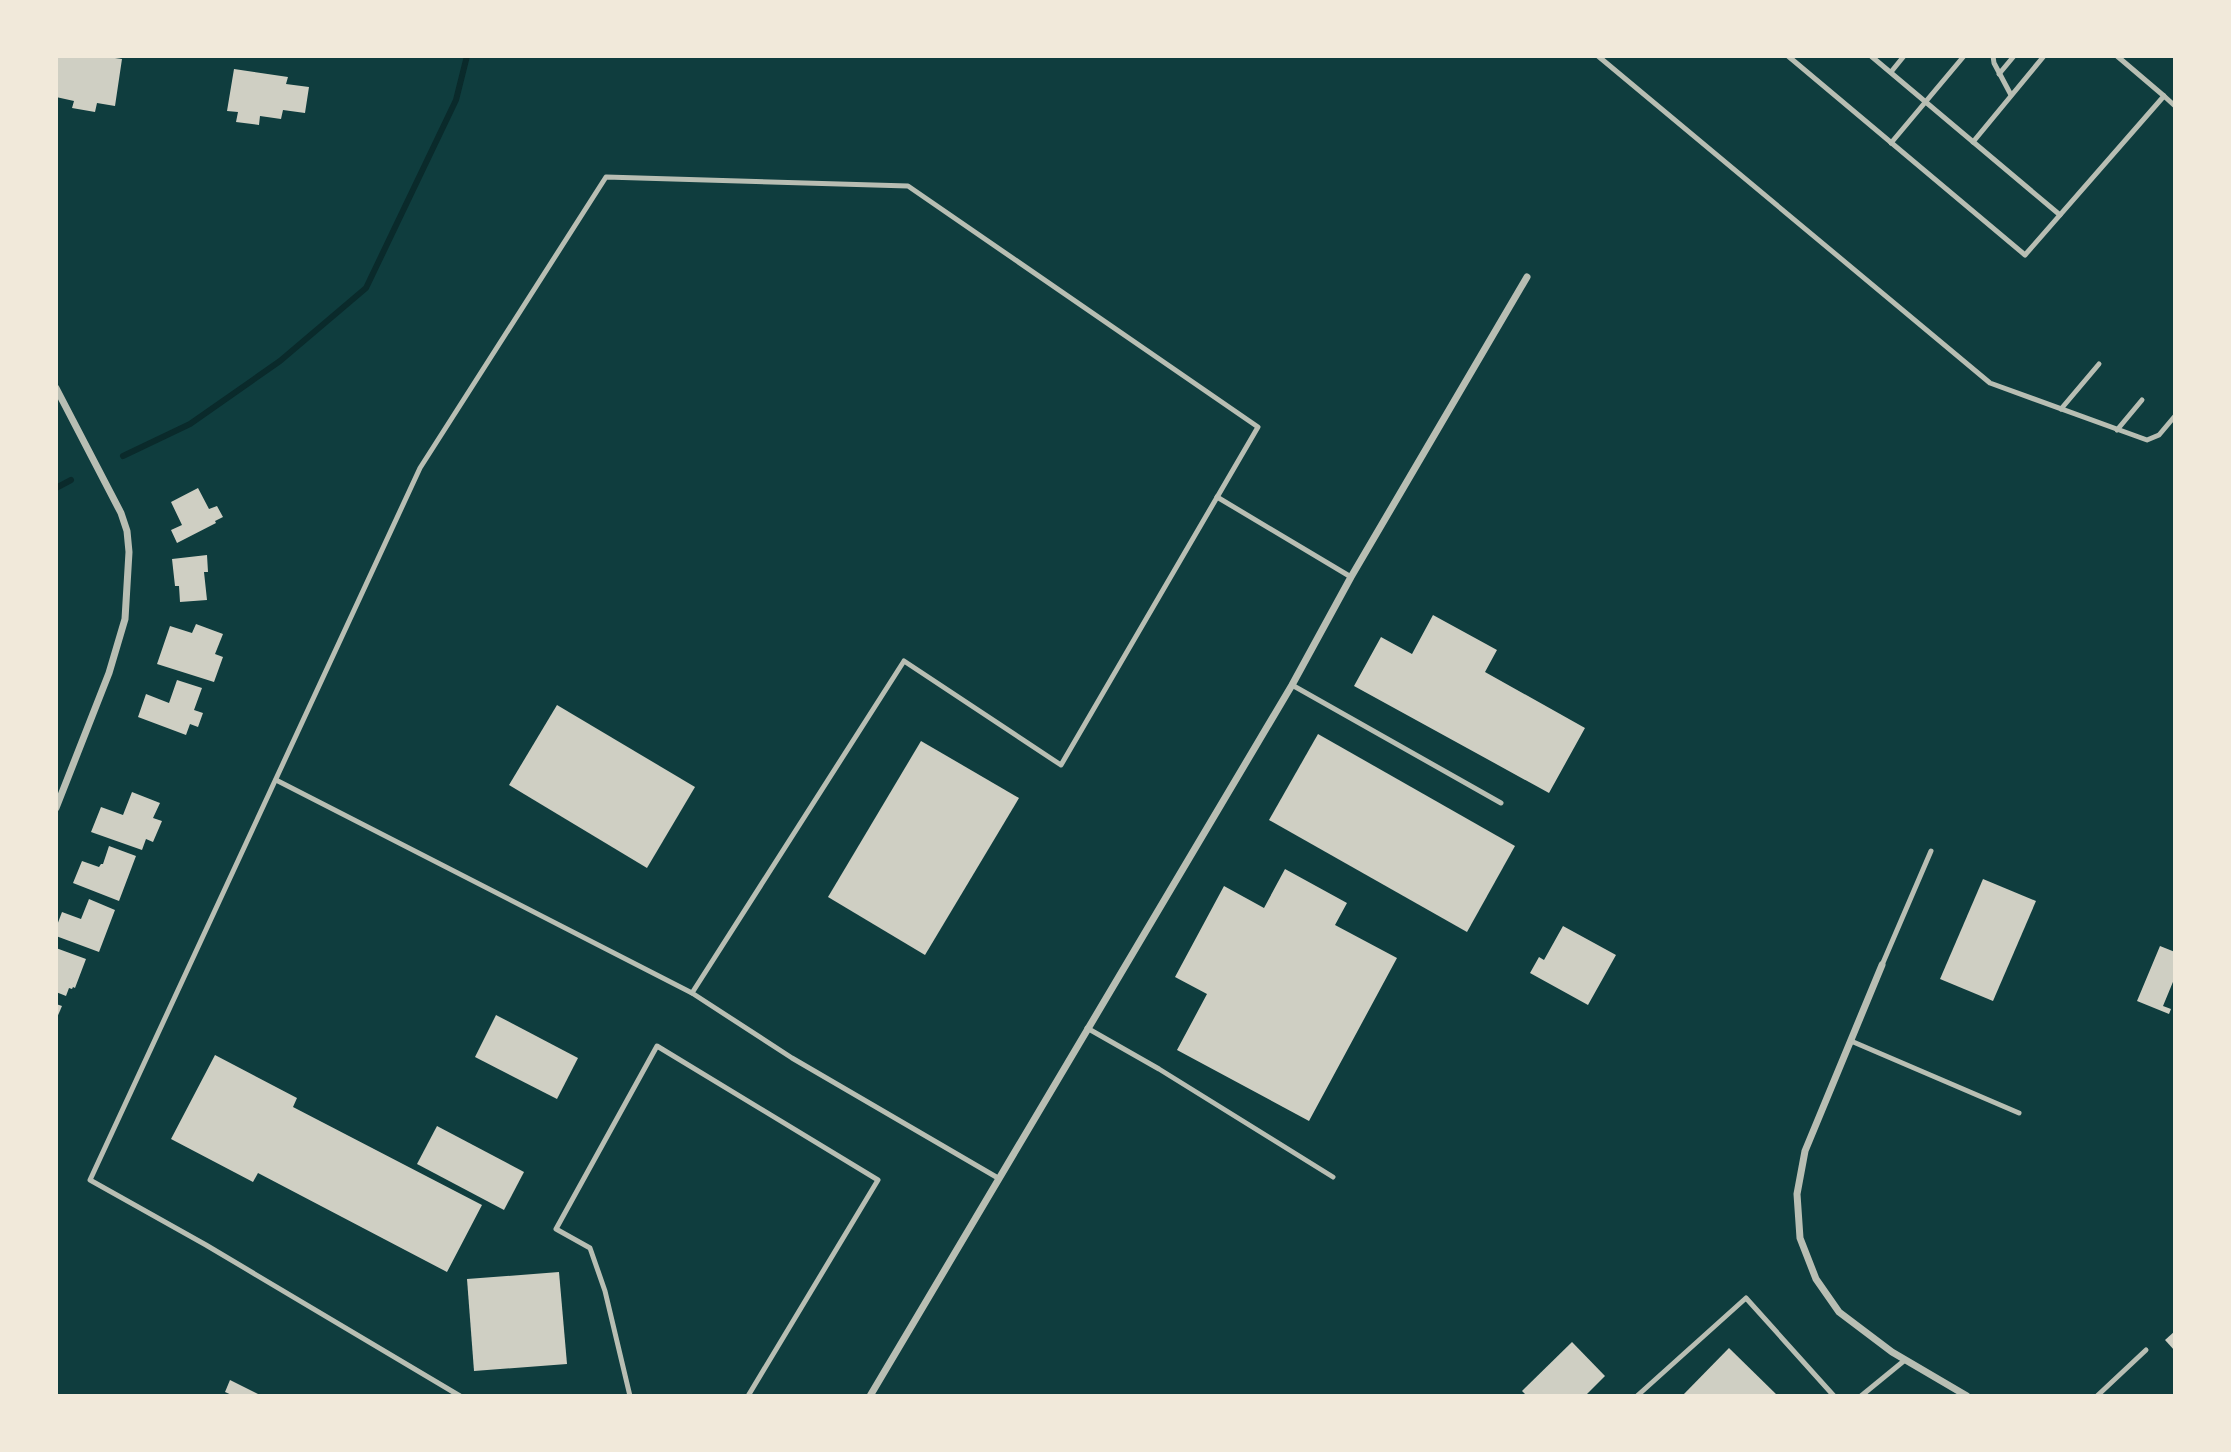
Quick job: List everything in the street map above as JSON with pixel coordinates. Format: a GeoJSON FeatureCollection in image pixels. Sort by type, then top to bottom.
{"type":"FeatureCollection","features":[{"type":"Feature","properties":{"kind":"street"},"geometry":{"type":"LineString","coordinates":[[870,1396],[1292,685],[1351,577],[1527,277]]}},
{"type":"Feature","properties":{"kind":"street"},"geometry":{"type":"LineString","coordinates":[[56,388],[121,513],[127,531],[129,552],[125,619],[109,673],[56,808]]}},
{"type":"Feature","properties":{"kind":"street"},"geometry":{"type":"LineString","coordinates":[[1882,965],[1805,1152],[1797,1194],[1800,1238],[1816,1279],[1839,1312],[1905,1360],[1967,1396]]}},
{"type":"Feature","properties":{"kind":"lane"},"geometry":{"type":"LineString","coordinates":[[1598,56],[1990,383],[2147,440],[2159,435],[2175,416]]}},
{"type":"Feature","properties":{"kind":"lane"},"geometry":{"type":"LineString","coordinates":[[1788,56],[2025,255],[2164,96]]}},
{"type":"Feature","properties":{"kind":"lane"},"geometry":{"type":"LineString","coordinates":[[1871,56],[2060,215]]}},
{"type":"Feature","properties":{"kind":"lane"},"geometry":{"type":"LineString","coordinates":[[1891,72],[1904,56]]}},
{"type":"Feature","properties":{"kind":"lane"},"geometry":{"type":"LineString","coordinates":[[1891,143],[1964,56]]}},
{"type":"Feature","properties":{"kind":"lane"},"geometry":{"type":"LineString","coordinates":[[1993,56],[2011,96]]}},
{"type":"Feature","properties":{"kind":"lane"},"geometry":{"type":"LineString","coordinates":[[1999,74],[2014,56]]}},
{"type":"Feature","properties":{"kind":"lane"},"geometry":{"type":"LineString","coordinates":[[1973,142],[2044,56]]}},
{"type":"Feature","properties":{"kind":"lane"},"geometry":{"type":"LineString","coordinates":[[2117,56],[2175,106]]}},
{"type":"Feature","properties":{"kind":"lane"},"geometry":{"type":"LineString","coordinates":[[460,1396],[206,1245],[90,1180],[420,468],[606,177],[908,186],[1258,427],[1061,765],[904,661],[692,993]]}},
{"type":"Feature","properties":{"kind":"lane"},"geometry":{"type":"LineString","coordinates":[[2061,409],[2099,364]]}},
{"type":"Feature","properties":{"kind":"lane"},"geometry":{"type":"LineString","coordinates":[[2117,429],[2142,400]]}},
{"type":"Feature","properties":{"kind":"lane"},"geometry":{"type":"LineString","coordinates":[[1217,497],[1351,577]]}},
{"type":"Feature","properties":{"kind":"lane"},"geometry":{"type":"LineString","coordinates":[[1292,685],[1501,803]]}},
{"type":"Feature","properties":{"kind":"lane"},"geometry":{"type":"LineString","coordinates":[[276,780],[692,993],[792,1058],[998,1178]]}},
{"type":"Feature","properties":{"kind":"lane"},"geometry":{"type":"LineString","coordinates":[[1882,965],[1931,851]]}},
{"type":"Feature","properties":{"kind":"lane"},"geometry":{"type":"LineString","coordinates":[[1087,1028],[1159,1069],[1332,1177]]}},
{"type":"Feature","properties":{"kind":"lane"},"geometry":{"type":"LineString","coordinates":[[1851,1041],[2019,1113]]}},
{"type":"Feature","properties":{"kind":"lane"},"geometry":{"type":"LineString","coordinates":[[630,1396],[605,1291],[590,1248],[556,1229],[657,1046],[878,1180],[748,1396]]}},
{"type":"Feature","properties":{"kind":"lane"},"geometry":{"type":"LineString","coordinates":[[1637,1396],[1746,1298],[1834,1396]]}},
{"type":"Feature","properties":{"kind":"lane"},"geometry":{"type":"LineString","coordinates":[[2098,1396],[2146,1350]]}},
{"type":"Feature","properties":{"kind":"lane"},"geometry":{"type":"LineString","coordinates":[[1861,1396],[1905,1360]]}},
{"type":"Feature","properties":{"kind":"building"},"geometry":{"type":"Polygon","coordinates":[[[56,56],[122,59],[115,106],[97,103],[95,112],[72,108],[74,101],[56,97],[56,56]]]}},
{"type":"Feature","properties":{"kind":"building"},"geometry":{"type":"Polygon","coordinates":[[[234,69],[288,77],[286,84],[309,87],[305,113],[283,110],[281,119],[260,116],[259,125],[236,122],[238,112],[227,111],[234,69]]]}},
{"type":"Feature","properties":{"kind":"building"},"geometry":{"type":"Polygon","coordinates":[[[198,488],[209,509],[217,506],[223,517],[177,543],[171,530],[182,525],[171,502],[198,488]]]}},
{"type":"Feature","properties":{"kind":"building"},"geometry":{"type":"Polygon","coordinates":[[[207,555],[208,572],[204,572],[207,600],[180,602],[172,559],[207,555]]]}},
{"type":"Feature","properties":{"kind":"building"},"geometry":{"type":"Polygon","coordinates":[[[1433,615],[1497,650],[1485,672],[1585,728],[1549,793],[1354,686],[1381,637],[1412,654],[1433,615]]]}},
{"type":"Feature","properties":{"kind":"building"},"geometry":{"type":"Polygon","coordinates":[[[196,624],[223,634],[215,654],[223,657],[214,682],[157,664],[170,626],[192,633],[196,624]]]}},
{"type":"Feature","properties":{"kind":"building"},"geometry":{"type":"Polygon","coordinates":[[[177,680],[202,688],[194,710],[203,713],[198,727],[190,724],[186,735],[138,717],[146,694],[169,703],[177,680]]]}},
{"type":"Feature","properties":{"kind":"building"},"geometry":{"type":"Polygon","coordinates":[[[557,705],[695,787],[647,868],[509,785],[557,705]]]}},
{"type":"Feature","properties":{"kind":"building"},"geometry":{"type":"Polygon","coordinates":[[[1318,734],[1515,846],[1467,932],[1269,820],[1318,734]]]}},
{"type":"Feature","properties":{"kind":"building"},"geometry":{"type":"Polygon","coordinates":[[[921,741],[1019,798],[925,955],[828,897],[921,741]]]}},
{"type":"Feature","properties":{"kind":"building"},"geometry":{"type":"Polygon","coordinates":[[[132,792],[160,803],[153,818],[162,821],[153,842],[146,839],[142,850],[91,832],[101,807],[123,815],[132,792]]]}},
{"type":"Feature","properties":{"kind":"building"},"geometry":{"type":"Polygon","coordinates":[[[109,846],[136,856],[119,901],[73,883],[82,861],[99,867],[103,864],[109,846]]]}},
{"type":"Feature","properties":{"kind":"building"},"geometry":{"type":"Polygon","coordinates":[[[1285,869],[1347,903],[1335,925],[1397,958],[1309,1121],[1177,1050],[1207,994],[1175,977],[1224,886],[1264,908],[1285,869]]]}},
{"type":"Feature","properties":{"kind":"building"},"geometry":{"type":"Polygon","coordinates":[[[1983,879],[2036,901],[1993,1001],[1940,979],[1983,879]]]}},
{"type":"Feature","properties":{"kind":"building"},"geometry":{"type":"Polygon","coordinates":[[[89,899],[115,910],[99,952],[56,936],[62,912],[81,919],[89,899]]]}},
{"type":"Feature","properties":{"kind":"building"},"geometry":{"type":"Polygon","coordinates":[[[1563,926],[1616,955],[1588,1005],[1530,973],[1539,957],[1544,960],[1563,926]]]}},
{"type":"Feature","properties":{"kind":"building"},"geometry":{"type":"Polygon","coordinates":[[[2160,946],[2175,952],[2175,977],[2163,1006],[2171,1009],[2169,1014],[2137,1001],[2160,946]]]}},
{"type":"Feature","properties":{"kind":"building"},"geometry":{"type":"Polygon","coordinates":[[[56,948],[86,959],[75,988],[69,988],[66,996],[56,992],[56,948]]]}},
{"type":"Feature","properties":{"kind":"building"},"geometry":{"type":"Polygon","coordinates":[[[56,1004],[62,1006],[56,1020],[56,1004]]]}},
{"type":"Feature","properties":{"kind":"building"},"geometry":{"type":"Polygon","coordinates":[[[496,1015],[578,1058],[557,1099],[475,1057],[496,1015]]]}},
{"type":"Feature","properties":{"kind":"building"},"geometry":{"type":"Polygon","coordinates":[[[215,1055],[297,1098],[293,1107],[482,1205],[447,1272],[258,1173],[253,1182],[171,1139],[215,1055]]]}},
{"type":"Feature","properties":{"kind":"building"},"geometry":{"type":"Polygon","coordinates":[[[437,1126],[524,1172],[504,1210],[417,1164],[437,1126]]]}},
{"type":"Feature","properties":{"kind":"building"},"geometry":{"type":"Polygon","coordinates":[[[559,1272],[567,1364],[474,1371],[467,1279],[559,1272]]]}},
{"type":"Feature","properties":{"kind":"building"},"geometry":{"type":"Polygon","coordinates":[[[2175,1331],[2175,1351],[2165,1340],[2175,1331]]]}},
{"type":"Feature","properties":{"kind":"building"},"geometry":{"type":"Polygon","coordinates":[[[1572,1342],[1605,1376],[1585,1396],[1527,1396],[1522,1391],[1572,1342]]]}},
{"type":"Feature","properties":{"kind":"building"},"geometry":{"type":"Polygon","coordinates":[[[1729,1348],[1778,1396],[1682,1396],[1729,1348]]]}},
{"type":"Feature","properties":{"kind":"building"},"geometry":{"type":"Polygon","coordinates":[[[230,1380],[262,1396],[234,1396],[225,1392],[230,1380]]]}},
{"type":"Feature","properties":{"kind":"waterway"},"geometry":{"type":"LineString","coordinates":[[123,456],[190,424],[280,361],[366,288],[456,100],[467,56]]}},
{"type":"Feature","properties":{"kind":"waterway"},"geometry":{"type":"LineString","coordinates":[[56,488],[71,480]]}}]}
